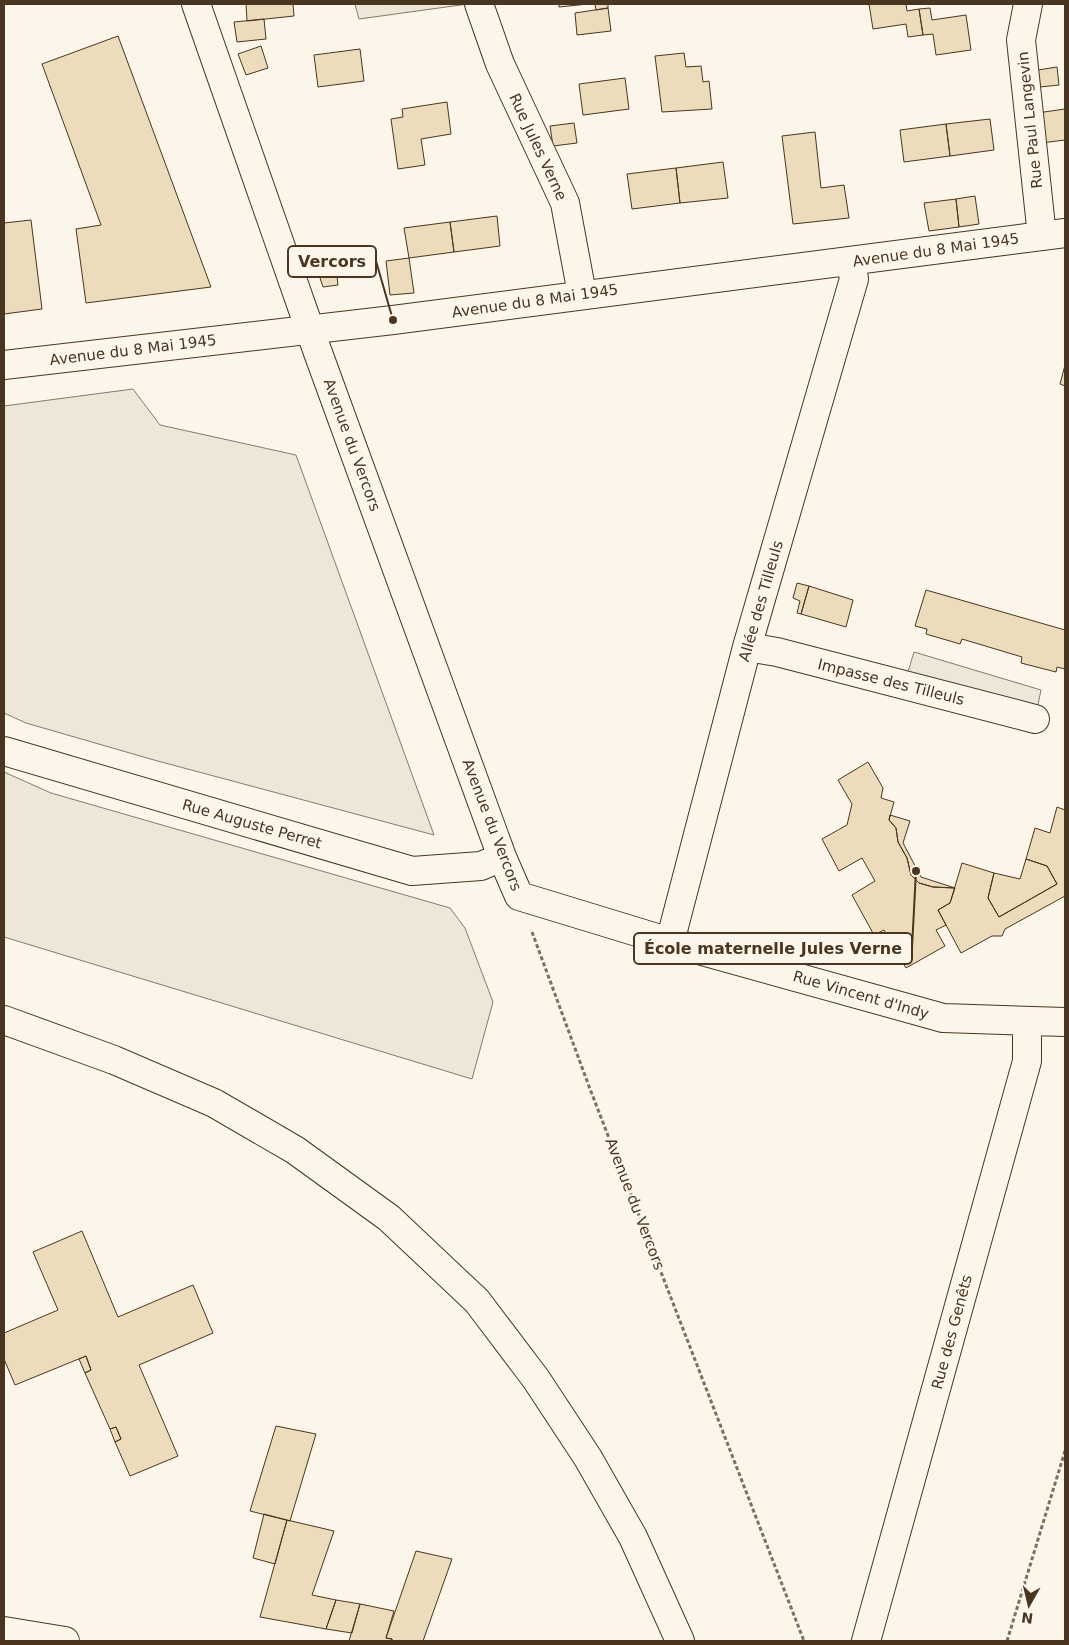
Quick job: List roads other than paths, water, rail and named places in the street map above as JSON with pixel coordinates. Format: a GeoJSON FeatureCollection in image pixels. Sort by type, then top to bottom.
{"type":"FeatureCollection","features":[{"type":"Feature","properties":{"kind":"street","name":"Avenue du Vercors"},"geometry":{"type":"LineString","coordinates":[[196,4],[309,328],[502,857],[519,896]]}},
{"type":"Feature","properties":{"kind":"street","name":"Rue Jules Verne"},"geometry":{"type":"LineString","coordinates":[[479,4],[500,64],[565,203],[582,294]]}},
{"type":"Feature","properties":{"kind":"street","name":"Rue Paul Langevin"},"geometry":{"type":"LineString","coordinates":[[1028,4],[1021,40],[1054,235]]}},
{"type":"Feature","properties":{"kind":"street","name":"Avenue du 8 Mai 1945"},"geometry":{"type":"LineString","coordinates":[[4,365],[309,328],[393,320],[582,294],[1054,235]]}},
{"type":"Feature","properties":{"kind":"street","name":"Allée des Tilleuls"},"geometry":{"type":"LineString","coordinates":[[670,942],[747,647],[854,279],[851,261]]}},
{"type":"Feature","properties":{"kind":"street","name":"Impasse des Tilleuls"},"geometry":{"type":"LineString","coordinates":[[747,647],[787,655],[1035,719]]}},
{"type":"Feature","properties":{"kind":"street","name":"Rue Auguste Perret"},"geometry":{"type":"LineString","coordinates":[[4,751],[412,871],[481,866],[502,857]]}},
{"type":"Feature","properties":{"kind":"street","name":"Rue Vincent d'Indy"},"geometry":{"type":"LineString","coordinates":[[519,896],[670,942],[943,1018],[1065,1022]]}},
{"type":"Feature","properties":{"kind":"street"},"geometry":{"type":"LineString","coordinates":[[4,1020],[114,1060],[214,1103],[295,1150],[389,1218],[477,1301],[536,1379],[588,1458],[633,1537],[680,1641]]}},
{"type":"Feature","properties":{"kind":"street","name":"Rue des Genêts"},"geometry":{"type":"LineString","coordinates":[[866,1641],[1027,1061],[1027,1021]]}},
{"type":"Feature","properties":{"kind":"street"},"geometry":{"type":"LineString","coordinates":[[4,1630],[65,1641]]}},
{"type":"Feature","properties":{"kind":"place","name":"Vercors"},"geometry":{"type":"Point","coordinates":[393,320]}},
{"type":"Feature","properties":{"kind":"place","name":"École maternelle Jules Verne"},"geometry":{"type":"Point","coordinates":[916,871]}}]}
